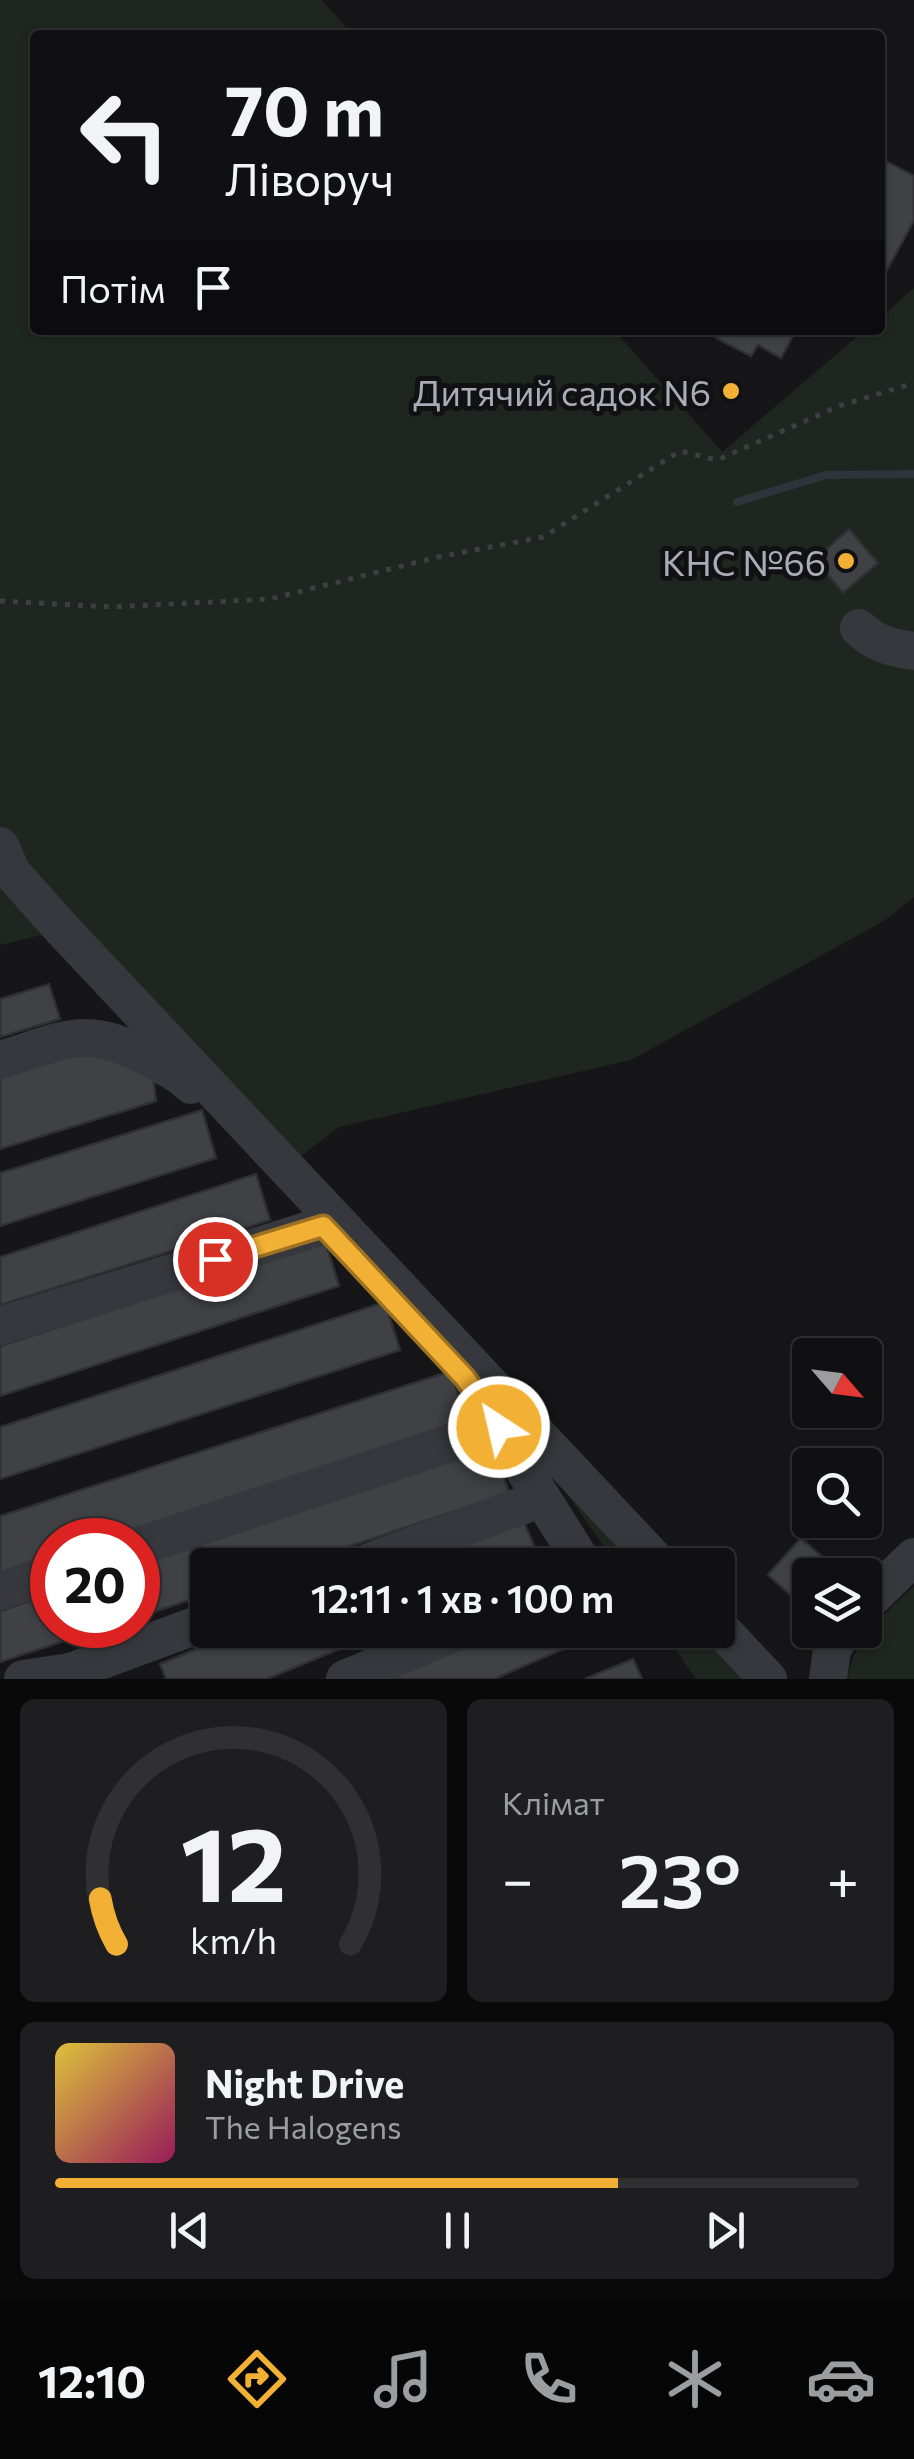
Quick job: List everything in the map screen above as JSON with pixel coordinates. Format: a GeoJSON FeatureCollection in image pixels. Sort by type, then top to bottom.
{"type":"FeatureCollection","features":[{"type":"Feature","properties":{"kind":"street"},"geometry":{"type":"LineString","coordinates":[[859,628],[872,640],[914,651]]}},
{"type":"Feature","properties":{"kind":"street"},"geometry":{"type":"LineString","coordinates":[[0,846],[12,873],[63,930],[632,1548]]}},
{"type":"Feature","properties":{"kind":"street"},"geometry":{"type":"LineString","coordinates":[[0,1060],[76,1037],[97,1036],[184,1077],[465,1378],[573,1548]]}},
{"type":"Feature","properties":{"kind":"street"},"geometry":{"type":"LineString","coordinates":[[0,1326],[323,1226]]}},
{"type":"Feature","properties":{"kind":"street"},"geometry":{"type":"LineString","coordinates":[[160,1539],[499,1427]]}},
{"type":"Feature","properties":{"kind":"street"},"geometry":{"type":"LineString","coordinates":[[407,1548],[540,1499]]}},
{"type":"Feature","properties":{"kind":"street"},"geometry":{"type":"LineString","coordinates":[[882,1588],[914,1557]]}},
{"type":"Feature","properties":{"kind":"street"},"geometry":{"type":"LineString","coordinates":[[0,1591],[30,1581]]}},
{"type":"Feature","properties":{"kind":"street"},"geometry":{"type":"LineString","coordinates":[[0,1672],[20,1679],[78,1676],[190,1629]]}},
{"type":"Feature","properties":{"kind":"street"},"geometry":{"type":"LineString","coordinates":[[735,1644],[768,1679]]}},
{"type":"Feature","properties":{"kind":"street"},"geometry":{"type":"LineString","coordinates":[[344,1679],[418,1648]]}},
{"type":"Feature","properties":{"kind":"street"},"geometry":{"type":"LineString","coordinates":[[828,1679],[833,1648]]}},
{"type":"Feature","properties":{"kind":"path"},"geometry":{"type":"LineString","coordinates":[[0,600],[112,607],[270,598],[438,557],[543,537],[680,451],[717,460],[839,406],[914,383]]}},
{"type":"Feature","properties":{"kind":"shaded area"},"geometry":{"type":"Polygon","coordinates":[[[0,0],[322,0],[349,30],[30,30],[30,335],[618,335],[722,452],[859,335],[885,335],[885,314],[914,288],[914,897],[884,921],[631,1060],[339,1127],[288,1166],[63,930],[0,945],[0,0]]]}},
{"type":"Feature","properties":{"kind":"shaded area"},"geometry":{"type":"Polygon","coordinates":[[[490,1384],[644,1548],[605,1548],[490,1384]]]}},
{"type":"Feature","properties":{"kind":"shaded area"},"geometry":{"type":"Polygon","coordinates":[[[914,1586],[914,1679],[848,1679],[858,1648],[882,1648],[882,1617],[914,1586]]]}},
{"type":"Feature","properties":{"kind":"shaded area"},"geometry":{"type":"Polygon","coordinates":[[[735,1647],[768,1679],[696,1679],[674,1648],[735,1647]]]}},
{"type":"Feature","properties":{"kind":"building"},"geometry":{"type":"Polygon","coordinates":[[[885,161],[914,176],[914,220],[885,274],[885,161]]]}},
{"type":"Feature","properties":{"kind":"building"},"geometry":{"type":"Polygon","coordinates":[[[793,335],[781,358],[758,345],[751,356],[716,338],[793,335]]]}},
{"type":"Feature","properties":{"kind":"building","name":"КНС №66"},"geometry":{"type":"Polygon","coordinates":[[[849,529],[878,563],[843,593],[815,559],[849,529]]]}},
{"type":"Feature","properties":{"kind":"building"},"geometry":{"type":"Polygon","coordinates":[[[49,984],[60,1019],[0,1037],[0,999],[49,984]]]}},
{"type":"Feature","properties":{"kind":"building"},"geometry":{"type":"Polygon","coordinates":[[[103,1046],[152,1068],[156,1101],[0,1149],[0,1078],[103,1046]]]}},
{"type":"Feature","properties":{"kind":"building"},"geometry":{"type":"Polygon","coordinates":[[[202,1110],[216,1158],[0,1226],[0,1173],[202,1110]]]}},
{"type":"Feature","properties":{"kind":"building"},"geometry":{"type":"Polygon","coordinates":[[[256,1174],[270,1220],[0,1305],[0,1257],[256,1174]]]}},
{"type":"Feature","properties":{"kind":"building"},"geometry":{"type":"Polygon","coordinates":[[[325,1241],[339,1286],[0,1396],[0,1346],[325,1241]]]}},
{"type":"Feature","properties":{"kind":"building"},"geometry":{"type":"Polygon","coordinates":[[[385,1302],[400,1350],[0,1479],[0,1427],[385,1302]]]}},
{"type":"Feature","properties":{"kind":"building"},"geometry":{"type":"Polygon","coordinates":[[[451,1371],[468,1425],[160,1524],[160,1518],[30,1518],[30,1565],[0,1575],[0,1516],[451,1371]]]}},
{"type":"Feature","properties":{"kind":"building"},"geometry":{"type":"Polygon","coordinates":[[[494,1447],[509,1493],[345,1548],[190,1548],[190,1600],[160,1610],[160,1558],[494,1447]]]}},
{"type":"Feature","properties":{"kind":"building"},"geometry":{"type":"Polygon","coordinates":[[[521,1515],[535,1548],[441,1548],[521,1515]]]}},
{"type":"Feature","properties":{"kind":"building"},"geometry":{"type":"Polygon","coordinates":[[[801,1538],[823,1558],[792,1558],[792,1597],[768,1575],[801,1538]]]}},
{"type":"Feature","properties":{"kind":"building"},"geometry":{"type":"Polygon","coordinates":[[[30,1601],[30,1648],[43,1648],[0,1662],[0,1611],[30,1601]]]}},
{"type":"Feature","properties":{"kind":"building"},"geometry":{"type":"Polygon","coordinates":[[[199,1648],[342,1648],[267,1679],[166,1679],[160,1664],[199,1648]]]}},
{"type":"Feature","properties":{"kind":"building"},"geometry":{"type":"Polygon","coordinates":[[[444,1648],[565,1648],[494,1679],[373,1679],[444,1648]]]}},
{"type":"Feature","properties":{"kind":"building"},"geometry":{"type":"Polygon","coordinates":[[[633,1659],[642,1679],[585,1679],[633,1659]]]}},
{"type":"Feature","properties":{"kind":"waterway"},"geometry":{"type":"LineString","coordinates":[[737,502],[826,475],[914,474]]}},
{"type":"Feature","properties":{"kind":"place","name":"Дитячий садок N6"},"geometry":{"type":"Point","coordinates":[731,391]}},
{"type":"Feature","properties":{"kind":"place","name":"КНС №66"},"geometry":{"type":"Point","coordinates":[846,561]}},
{"type":"Feature","properties":{"kind":"route"},"geometry":{"type":"LineString","coordinates":[[215,1259],[323,1226],[465,1378],[499,1427]]}}]}
